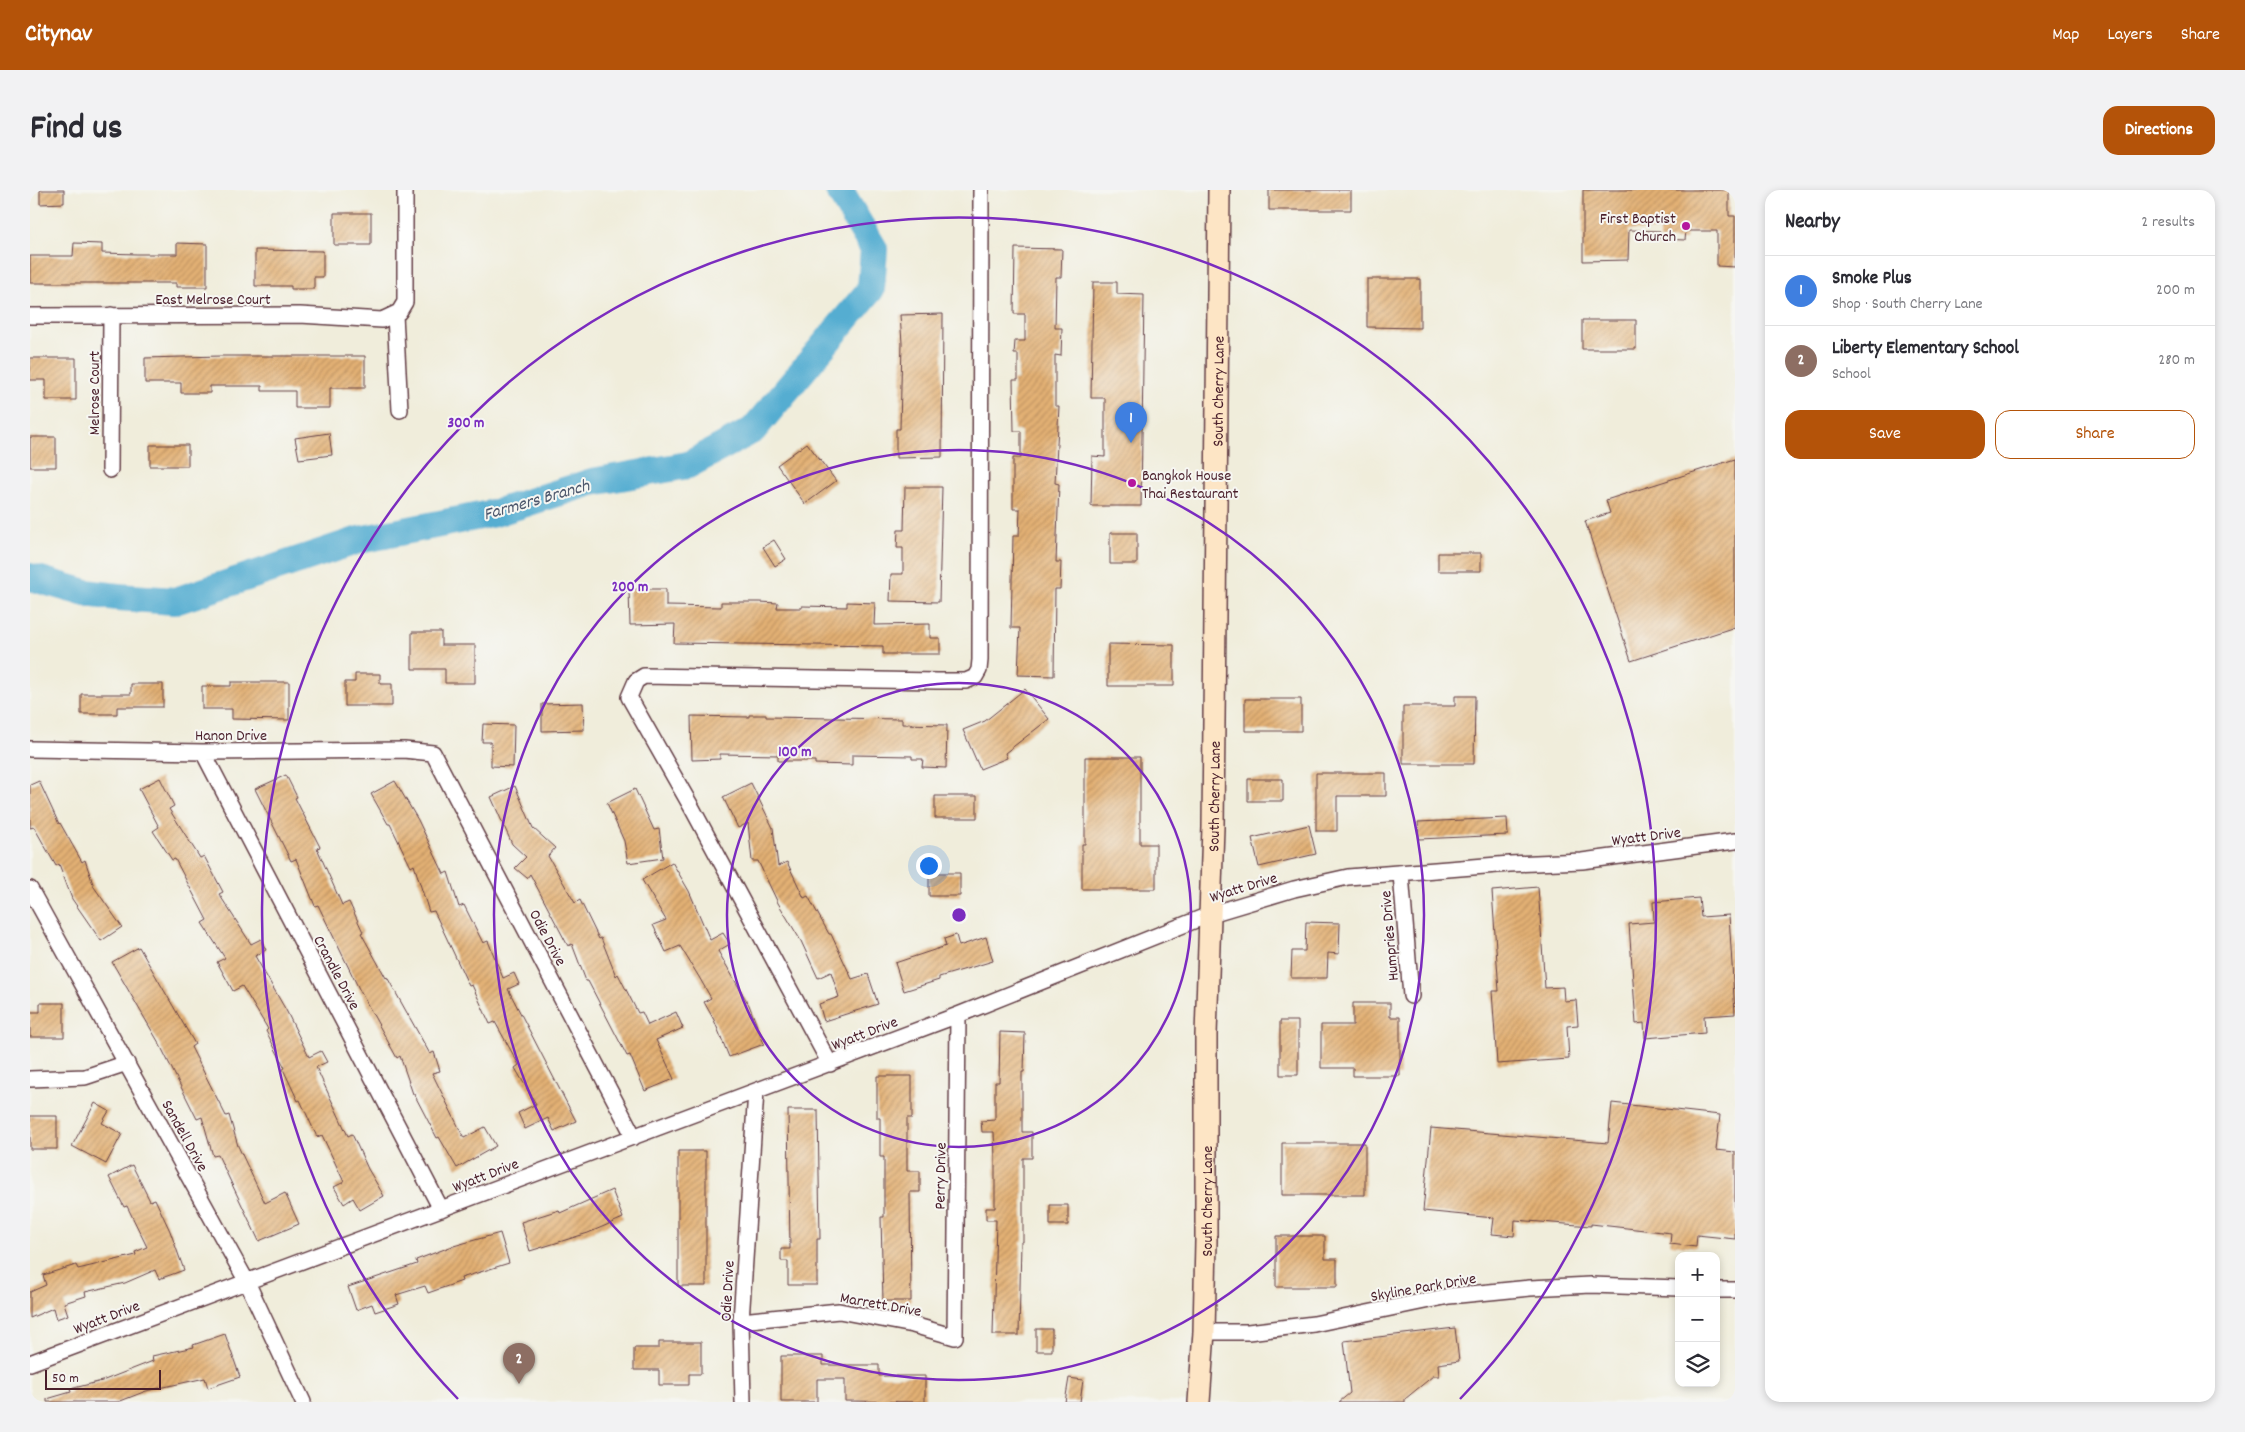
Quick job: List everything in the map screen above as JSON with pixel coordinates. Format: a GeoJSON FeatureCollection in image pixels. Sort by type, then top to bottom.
{"type":"FeatureCollection","features":[{"type":"Feature","properties":{"kind":"street"},"geometry":{"type":"LineString","coordinates":[[400,410],[395,315],[405,302],[405,190]]}},
{"type":"Feature","properties":{"kind":"street"},"geometry":{"type":"LineString","coordinates":[[830,1064],[692,808],[629,697],[636,681],[644,676],[966,680],[975,677],[979,670],[981,190]]}},
{"type":"Feature","properties":{"kind":"street","name":"South Cherry Lane"},"geometry":{"type":"LineString","coordinates":[[1199,1402],[1204,1332],[1206,1241],[1206,1035],[1211,914],[1219,190]]}},
{"type":"Feature","properties":{"kind":"street","name":"Melrose Court"},"geometry":{"type":"LineString","coordinates":[[110,470],[111,315]]}},
{"type":"Feature","properties":{"kind":"street","name":"East Melrose Court"},"geometry":{"type":"LineString","coordinates":[[30,316],[300,315],[382,320],[395,315]]}},
{"type":"Feature","properties":{"kind":"street","name":"Hanon Drive"},"geometry":{"type":"LineString","coordinates":[[30,749],[203,752],[404,750],[433,753]]}},
{"type":"Feature","properties":{"kind":"street","name":"Crandle Drive"},"geometry":{"type":"LineString","coordinates":[[203,752],[441,1209]]}},
{"type":"Feature","properties":{"kind":"street","name":"Odie Drive"},"geometry":{"type":"LineString","coordinates":[[433,753],[634,1137]]}},
{"type":"Feature","properties":{"kind":"street","name":"Wyatt Drive"},"geometry":{"type":"LineString","coordinates":[[30,1363],[830,1064],[1211,914],[1294,889],[1348,877],[1510,864],[1582,861],[1735,841]]}},
{"type":"Feature","properties":{"kind":"street","name":"Humpries Drive"},"geometry":{"type":"LineString","coordinates":[[1401,874],[1411,996]]}},
{"type":"Feature","properties":{"kind":"street","name":"Sandell Drive"},"geometry":{"type":"LineString","coordinates":[[30,889],[247,1282],[303,1402]]}},
{"type":"Feature","properties":{"kind":"street","name":"Perry Drive"},"geometry":{"type":"LineString","coordinates":[[955,1337],[958,1015]]}},
{"type":"Feature","properties":{"kind":"street"},"geometry":{"type":"LineString","coordinates":[[30,1079],[85,1076],[127,1063]]}},
{"type":"Feature","properties":{"kind":"street","name":"Odie Drive"},"geometry":{"type":"LineString","coordinates":[[743,1402],[741,1321],[756,1092]]}},
{"type":"Feature","properties":{"kind":"street","name":"Skyline Park Drive"},"geometry":{"type":"LineString","coordinates":[[1204,1332],[1248,1332],[1314,1324],[1449,1296],[1530,1288],[1591,1285],[1675,1288]]}},
{"type":"Feature","properties":{"kind":"street"},"geometry":{"type":"LineString","coordinates":[[1720,1290],[1735,1290]]}},
{"type":"Feature","properties":{"kind":"street","name":"Marrett Drive"},"geometry":{"type":"LineString","coordinates":[[741,1321],[839,1311],[913,1325],[955,1337]]}},
{"type":"Feature","properties":{"kind":"building"},"geometry":{"type":"Polygon","coordinates":[[[40,190],[64,190],[64,203],[40,204],[40,190]]]}},
{"type":"Feature","properties":{"kind":"building"},"geometry":{"type":"Polygon","coordinates":[[[1269,190],[1351,190],[1351,210],[1269,210],[1269,190]]]}},
{"type":"Feature","properties":{"kind":"building","name":"First Baptist Church"},"geometry":{"type":"Polygon","coordinates":[[[1583,190],[1729,190],[1729,216],[1735,216],[1735,267],[1717,266],[1717,231],[1686,231],[1685,240],[1660,239],[1660,231],[1629,230],[1628,260],[1583,261],[1583,190]]]}},
{"type":"Feature","properties":{"kind":"building"},"geometry":{"type":"Polygon","coordinates":[[[334,213],[371,213],[371,245],[334,245],[334,213]]]}},
{"type":"Feature","properties":{"kind":"building"},"geometry":{"type":"Polygon","coordinates":[[[74,243],[102,244],[102,253],[137,254],[177,254],[177,243],[207,244],[207,287],[176,287],[176,283],[30,283],[30,256],[73,256],[74,243]]]}},
{"type":"Feature","properties":{"kind":"building"},"geometry":{"type":"Polygon","coordinates":[[[1015,248],[1062,249],[1061,277],[1056,277],[1055,328],[1062,328],[1061,356],[1055,355],[1055,406],[1059,406],[1055,483],[1059,484],[1056,562],[1061,562],[1060,589],[1055,589],[1054,676],[1018,675],[1020,628],[1011,628],[1013,536],[1019,536],[1020,509],[1013,509],[1013,458],[1021,458],[1021,431],[1014,431],[1013,380],[1018,380],[1018,354],[1014,354],[1015,341],[1025,341],[1025,314],[1014,314],[1015,248]]]}},
{"type":"Feature","properties":{"kind":"building"},"geometry":{"type":"Polygon","coordinates":[[[255,250],[323,251],[323,277],[314,277],[314,289],[291,289],[291,286],[255,286],[255,250]]]}},
{"type":"Feature","properties":{"kind":"building"},"geometry":{"type":"Polygon","coordinates":[[[1367,279],[1420,279],[1420,328],[1367,327],[1367,279]]]}},
{"type":"Feature","properties":{"kind":"building"},"geometry":{"type":"Polygon","coordinates":[[[1093,282],[1117,282],[1117,294],[1144,295],[1141,506],[1091,506],[1092,456],[1105,457],[1105,398],[1091,398],[1093,282]]]}},
{"type":"Feature","properties":{"kind":"building"},"geometry":{"type":"Polygon","coordinates":[[[943,314],[942,457],[896,458],[896,429],[900,429],[902,343],[900,315],[943,314]]]}},
{"type":"Feature","properties":{"kind":"building"},"geometry":{"type":"Polygon","coordinates":[[[1582,320],[1636,320],[1636,349],[1582,349],[1582,320]]]}},
{"type":"Feature","properties":{"kind":"building"},"geometry":{"type":"Polygon","coordinates":[[[365,356],[365,388],[330,388],[330,408],[295,408],[295,391],[262,391],[262,386],[210,386],[210,393],[181,393],[181,383],[145,383],[145,358],[365,356]]]}},
{"type":"Feature","properties":{"kind":"building"},"geometry":{"type":"Polygon","coordinates":[[[30,358],[76,358],[76,400],[46,400],[46,380],[30,380],[30,358]]]}},
{"type":"Feature","properties":{"kind":"building"},"geometry":{"type":"Polygon","coordinates":[[[329,433],[332,455],[299,459],[295,438],[329,433]]]}},
{"type":"Feature","properties":{"kind":"building"},"geometry":{"type":"Polygon","coordinates":[[[30,437],[56,437],[56,467],[30,467],[30,437]]]}},
{"type":"Feature","properties":{"kind":"building"},"geometry":{"type":"Polygon","coordinates":[[[807,443],[836,481],[805,504],[777,465],[807,443]]]}},
{"type":"Feature","properties":{"kind":"building"},"geometry":{"type":"Polygon","coordinates":[[[150,445],[188,445],[188,466],[150,466],[150,445]]]}},
{"type":"Feature","properties":{"kind":"building"},"geometry":{"type":"Polygon","coordinates":[[[1735,459],[1735,627],[1631,661],[1585,521],[1610,513],[1606,500],[1735,459]]]}},
{"type":"Feature","properties":{"kind":"building"},"geometry":{"type":"Polygon","coordinates":[[[905,487],[942,487],[939,602],[890,601],[891,574],[903,574],[903,548],[897,548],[898,530],[904,530],[905,487]]]}},
{"type":"Feature","properties":{"kind":"building"},"geometry":{"type":"Polygon","coordinates":[[[1110,533],[1137,533],[1137,564],[1110,564],[1110,533]]]}},
{"type":"Feature","properties":{"kind":"building"},"geometry":{"type":"Polygon","coordinates":[[[774,540],[786,559],[775,566],[763,547],[774,540]]]}},
{"type":"Feature","properties":{"kind":"building"},"geometry":{"type":"Polygon","coordinates":[[[1438,553],[1481,553],[1481,571],[1438,571],[1438,553]]]}},
{"type":"Feature","properties":{"kind":"building"},"geometry":{"type":"Polygon","coordinates":[[[629,589],[666,589],[666,606],[721,607],[721,602],[760,602],[778,603],[777,608],[802,608],[802,606],[847,607],[847,602],[875,603],[874,625],[930,624],[930,638],[940,638],[940,654],[883,654],[883,646],[674,643],[675,624],[630,625],[629,589]]]}},
{"type":"Feature","properties":{"kind":"building"},"geometry":{"type":"Polygon","coordinates":[[[412,632],[441,632],[441,645],[475,645],[475,683],[445,683],[445,669],[412,669],[412,632]]]}},
{"type":"Feature","properties":{"kind":"building"},"geometry":{"type":"Polygon","coordinates":[[[1108,644],[1174,645],[1174,686],[1108,686],[1108,644]]]}},
{"type":"Feature","properties":{"kind":"building"},"geometry":{"type":"Polygon","coordinates":[[[355,674],[380,674],[380,684],[392,684],[392,706],[345,706],[345,682],[355,682],[355,674]]]}},
{"type":"Feature","properties":{"kind":"building"},"geometry":{"type":"Polygon","coordinates":[[[231,682],[289,682],[289,720],[232,719],[232,709],[202,709],[202,686],[231,686],[231,682]]]}},
{"type":"Feature","properties":{"kind":"building"},"geometry":{"type":"Polygon","coordinates":[[[131,684],[163,684],[163,707],[117,707],[117,714],[81,714],[81,694],[131,694],[131,684]]]}},
{"type":"Feature","properties":{"kind":"building"},"geometry":{"type":"Polygon","coordinates":[[[1025,689],[1049,719],[1005,753],[1007,758],[980,769],[963,730],[985,721],[1025,689]]]}},
{"type":"Feature","properties":{"kind":"building"},"geometry":{"type":"Polygon","coordinates":[[[1455,696],[1475,696],[1474,764],[1403,764],[1403,706],[1455,706],[1455,696]]]}},
{"type":"Feature","properties":{"kind":"building"},"geometry":{"type":"Polygon","coordinates":[[[1245,699],[1301,699],[1301,731],[1245,731],[1245,699]]]}},
{"type":"Feature","properties":{"kind":"building"},"geometry":{"type":"Polygon","coordinates":[[[583,703],[584,730],[542,731],[542,704],[583,703]]]}},
{"type":"Feature","properties":{"kind":"building"},"geometry":{"type":"Polygon","coordinates":[[[749,715],[766,715],[766,717],[902,719],[902,724],[947,725],[946,768],[922,767],[923,759],[912,759],[912,756],[852,755],[852,765],[815,764],[815,761],[778,761],[778,755],[720,754],[720,759],[692,760],[691,716],[749,717],[749,715]]]}},
{"type":"Feature","properties":{"kind":"building"},"geometry":{"type":"Polygon","coordinates":[[[483,724],[514,725],[513,767],[491,766],[491,742],[482,742],[483,724]]]}},
{"type":"Feature","properties":{"kind":"building"},"geometry":{"type":"Polygon","coordinates":[[[1085,757],[1140,757],[1140,844],[1156,844],[1156,889],[1082,889],[1082,844],[1085,844],[1085,757]]]}},
{"type":"Feature","properties":{"kind":"building"},"geometry":{"type":"Polygon","coordinates":[[[1316,773],[1386,773],[1386,796],[1337,796],[1337,831],[1316,831],[1316,773]]]}},
{"type":"Feature","properties":{"kind":"building"},"geometry":{"type":"Polygon","coordinates":[[[286,775],[297,797],[295,798],[320,847],[317,848],[342,905],[349,902],[363,932],[361,933],[386,978],[430,1054],[434,1052],[440,1071],[432,1073],[464,1138],[485,1127],[496,1146],[457,1168],[439,1137],[437,1138],[413,1094],[400,1056],[397,1058],[360,991],[318,905],[315,906],[296,859],[291,861],[255,789],[286,775]]]}},
{"type":"Feature","properties":{"kind":"building"},"geometry":{"type":"Polygon","coordinates":[[[160,778],[174,806],[169,809],[200,858],[204,856],[223,892],[219,894],[251,944],[261,939],[266,950],[255,956],[287,1012],[309,1057],[321,1051],[327,1062],[316,1067],[348,1136],[352,1134],[368,1169],[384,1196],[360,1210],[353,1198],[344,1204],[334,1187],[344,1182],[322,1135],[317,1137],[283,1069],[285,1068],[266,1031],[268,1029],[242,986],[233,991],[217,962],[225,958],[202,923],[207,920],[175,859],[172,860],[153,831],[159,827],[139,789],[160,778]]]}},
{"type":"Feature","properties":{"kind":"building"},"geometry":{"type":"Polygon","coordinates":[[[1248,779],[1283,779],[1283,801],[1248,801],[1248,779]]]}},
{"type":"Feature","properties":{"kind":"building"},"geometry":{"type":"Polygon","coordinates":[[[39,781],[59,824],[82,862],[85,860],[94,887],[122,927],[101,941],[72,899],[59,864],[56,866],[34,827],[30,828],[30,785],[39,781]]]}},
{"type":"Feature","properties":{"kind":"building"},"geometry":{"type":"Polygon","coordinates":[[[395,781],[418,820],[444,874],[448,872],[459,907],[464,905],[483,943],[488,941],[503,978],[514,973],[519,984],[508,989],[576,1121],[554,1131],[548,1118],[525,1129],[518,1113],[536,1104],[515,1068],[519,1065],[495,1022],[490,1024],[472,985],[469,986],[434,911],[429,912],[414,865],[411,867],[390,824],[388,824],[371,794],[395,781]]]}},
{"type":"Feature","properties":{"kind":"building"},"geometry":{"type":"Polygon","coordinates":[[[751,783],[773,828],[778,866],[787,862],[804,898],[808,896],[829,934],[831,934],[852,979],[868,974],[878,1004],[824,1021],[819,1004],[839,997],[831,972],[818,978],[801,941],[778,903],[758,861],[752,861],[748,823],[738,828],[723,797],[751,783]]]}},
{"type":"Feature","properties":{"kind":"building"},"geometry":{"type":"Polygon","coordinates":[[[515,786],[533,828],[555,848],[548,856],[575,903],[580,900],[599,939],[601,938],[616,976],[618,974],[638,1013],[642,1012],[648,1025],[676,1012],[683,1028],[656,1040],[674,1079],[645,1091],[630,1055],[627,1056],[588,981],[586,981],[572,944],[568,946],[530,874],[527,878],[515,868],[526,857],[512,844],[491,797],[515,786]]]}},
{"type":"Feature","properties":{"kind":"building"},"geometry":{"type":"Polygon","coordinates":[[[635,789],[654,830],[659,829],[663,858],[628,863],[624,841],[607,803],[635,789]]]}},
{"type":"Feature","properties":{"kind":"building"},"geometry":{"type":"Polygon","coordinates":[[[935,796],[977,796],[977,818],[935,818],[935,796]]]}},
{"type":"Feature","properties":{"kind":"building"},"geometry":{"type":"Polygon","coordinates":[[[1507,818],[1508,835],[1419,839],[1418,822],[1507,818]]]}},
{"type":"Feature","properties":{"kind":"building"},"geometry":{"type":"Polygon","coordinates":[[[1309,825],[1316,854],[1259,867],[1252,838],[1309,825]]]}},
{"type":"Feature","properties":{"kind":"building"},"geometry":{"type":"Polygon","coordinates":[[[672,862],[689,891],[710,940],[723,933],[730,944],[718,951],[749,1005],[764,1044],[729,1057],[714,1020],[704,1002],[711,998],[699,977],[680,946],[666,952],[653,925],[666,920],[642,880],[672,862]]]}},
{"type":"Feature","properties":{"kind":"building"},"geometry":{"type":"Polygon","coordinates":[[[929,873],[960,873],[960,896],[929,896],[929,873]]]}},
{"type":"Feature","properties":{"kind":"building"},"geometry":{"type":"Polygon","coordinates":[[[1538,887],[1545,988],[1563,987],[1564,1001],[1576,1000],[1578,1025],[1567,1026],[1569,1059],[1497,1064],[1492,991],[1499,991],[1492,891],[1538,887]]]}},
{"type":"Feature","properties":{"kind":"building"},"geometry":{"type":"Polygon","coordinates":[[[1699,898],[1701,917],[1729,915],[1735,1014],[1704,1016],[1705,1033],[1645,1038],[1644,1023],[1636,1024],[1629,924],[1654,922],[1653,902],[1699,898]]]}},
{"type":"Feature","properties":{"kind":"building"},"geometry":{"type":"Polygon","coordinates":[[[1306,922],[1340,923],[1339,954],[1328,953],[1327,978],[1291,978],[1292,951],[1305,951],[1306,922]]]}},
{"type":"Feature","properties":{"kind":"building"},"geometry":{"type":"Polygon","coordinates":[[[956,935],[959,946],[986,937],[993,961],[939,977],[939,980],[904,991],[895,963],[946,946],[944,939],[956,935]]]}},
{"type":"Feature","properties":{"kind":"building"},"geometry":{"type":"Polygon","coordinates":[[[139,947],[195,1044],[191,1047],[226,1116],[229,1115],[238,1146],[265,1203],[285,1193],[299,1224],[259,1241],[218,1155],[213,1156],[202,1117],[197,1119],[159,1043],[112,962],[139,947]]]}},
{"type":"Feature","properties":{"kind":"building"},"geometry":{"type":"Polygon","coordinates":[[[40,1003],[64,1003],[64,1037],[30,1037],[30,1012],[40,1012],[40,1003]]]}},
{"type":"Feature","properties":{"kind":"building"},"geometry":{"type":"Polygon","coordinates":[[[1353,1003],[1390,1003],[1390,1017],[1400,1017],[1400,1076],[1353,1076],[1353,1068],[1321,1068],[1321,1025],[1353,1025],[1353,1003]]]}},
{"type":"Feature","properties":{"kind":"building"},"geometry":{"type":"Polygon","coordinates":[[[1280,1021],[1298,1021],[1298,1075],[1280,1075],[1280,1021]]]}},
{"type":"Feature","properties":{"kind":"building"},"geometry":{"type":"Polygon","coordinates":[[[1000,1032],[1025,1033],[1024,1072],[1022,1072],[1022,1132],[1032,1132],[1032,1158],[1023,1158],[1023,1242],[1021,1242],[1019,1335],[993,1335],[996,1220],[986,1220],[986,1208],[995,1208],[994,1132],[982,1132],[981,1121],[995,1120],[995,1082],[999,1082],[1000,1032]]]}},
{"type":"Feature","properties":{"kind":"building"},"geometry":{"type":"Polygon","coordinates":[[[877,1076],[912,1076],[912,1118],[907,1118],[907,1171],[920,1171],[920,1192],[910,1192],[911,1301],[883,1301],[881,1217],[884,1217],[884,1157],[880,1157],[880,1118],[877,1118],[877,1076]]]}},
{"type":"Feature","properties":{"kind":"building"},"geometry":{"type":"Polygon","coordinates":[[[95,1103],[109,1111],[102,1123],[122,1134],[106,1164],[72,1146],[95,1103]]]}},
{"type":"Feature","properties":{"kind":"building"},"geometry":{"type":"Polygon","coordinates":[[[1612,1103],[1720,1115],[1716,1150],[1735,1152],[1735,1239],[1697,1235],[1696,1247],[1670,1244],[1671,1233],[1591,1224],[1591,1226],[1515,1220],[1514,1236],[1492,1234],[1494,1218],[1423,1211],[1431,1128],[1608,1143],[1612,1103]]]}},
{"type":"Feature","properties":{"kind":"building"},"geometry":{"type":"Polygon","coordinates":[[[788,1110],[818,1110],[820,1239],[817,1239],[817,1285],[788,1285],[788,1261],[781,1261],[781,1249],[790,1249],[788,1110]]]}},
{"type":"Feature","properties":{"kind":"building"},"geometry":{"type":"Polygon","coordinates":[[[30,1116],[57,1116],[57,1149],[30,1149],[30,1116]]]}},
{"type":"Feature","properties":{"kind":"building"},"geometry":{"type":"Polygon","coordinates":[[[1282,1143],[1365,1143],[1365,1195],[1282,1195],[1282,1143]]]}},
{"type":"Feature","properties":{"kind":"building"},"geometry":{"type":"Polygon","coordinates":[[[678,1151],[706,1151],[706,1286],[678,1286],[678,1151]]]}},
{"type":"Feature","properties":{"kind":"building"},"geometry":{"type":"Polygon","coordinates":[[[132,1165],[150,1201],[155,1199],[170,1231],[184,1270],[159,1279],[155,1270],[125,1283],[85,1292],[86,1296],[64,1303],[68,1315],[56,1319],[53,1308],[30,1318],[30,1292],[46,1285],[43,1275],[76,1265],[78,1269],[136,1255],[135,1252],[147,1247],[127,1206],[124,1207],[109,1177],[132,1165]]]}},
{"type":"Feature","properties":{"kind":"building"},"geometry":{"type":"Polygon","coordinates":[[[612,1190],[623,1218],[588,1233],[530,1251],[521,1222],[559,1210],[560,1213],[612,1190]]]}},
{"type":"Feature","properties":{"kind":"building"},"geometry":{"type":"Polygon","coordinates":[[[1050,1205],[1068,1205],[1068,1225],[1050,1225],[1050,1205]]]}},
{"type":"Feature","properties":{"kind":"building"},"geometry":{"type":"Polygon","coordinates":[[[500,1233],[509,1263],[461,1278],[462,1281],[428,1293],[425,1286],[396,1295],[399,1304],[375,1312],[372,1304],[356,1310],[348,1287],[417,1264],[416,1260],[450,1247],[500,1233]]]}},
{"type":"Feature","properties":{"kind":"building"},"geometry":{"type":"Polygon","coordinates":[[[1276,1236],[1325,1236],[1325,1259],[1337,1259],[1337,1287],[1276,1287],[1276,1236]]]}},
{"type":"Feature","properties":{"kind":"building"},"geometry":{"type":"Polygon","coordinates":[[[1455,1328],[1459,1361],[1438,1364],[1439,1376],[1433,1376],[1405,1399],[1405,1402],[1339,1402],[1350,1393],[1344,1341],[1455,1328]]]}},
{"type":"Feature","properties":{"kind":"building"},"geometry":{"type":"Polygon","coordinates":[[[1036,1329],[1052,1329],[1052,1351],[1036,1351],[1036,1329]]]}},
{"type":"Feature","properties":{"kind":"building"},"geometry":{"type":"Polygon","coordinates":[[[225,1334],[240,1377],[208,1388],[205,1378],[146,1391],[118,1402],[47,1402],[47,1399],[71,1392],[70,1389],[102,1381],[153,1361],[152,1356],[194,1347],[193,1345],[225,1334]]]}},
{"type":"Feature","properties":{"kind":"building"},"geometry":{"type":"Polygon","coordinates":[[[659,1342],[701,1342],[701,1374],[689,1374],[689,1385],[659,1385],[659,1370],[634,1370],[634,1348],[659,1348],[659,1342]]]}},
{"type":"Feature","properties":{"kind":"building"},"geometry":{"type":"Polygon","coordinates":[[[781,1356],[823,1356],[823,1365],[879,1365],[879,1376],[925,1376],[925,1402],[845,1401],[845,1379],[817,1379],[817,1402],[781,1402],[781,1356]]]}},
{"type":"Feature","properties":{"kind":"building"},"geometry":{"type":"Polygon","coordinates":[[[1069,1378],[1083,1380],[1080,1402],[1065,1402],[1069,1378]]]}},
{"type":"Feature","properties":{"kind":"waterway","name":"Farmers Branch"},"geometry":{"type":"LineString","coordinates":[[30,577],[86,593],[175,601],[359,540],[495,513],[592,482],[688,465],[753,430],[871,289],[874,249],[839,190]]}},
{"type":"Feature","properties":{"kind":"place","name":"First Baptist Church"},"geometry":{"type":"Point","coordinates":[1686,226]}},
{"type":"Feature","properties":{"kind":"place","name":"Smoke Plus"},"geometry":{"type":"Point","coordinates":[1131,443]}},
{"type":"Feature","properties":{"kind":"place","name":"Bangkok House Thai Restaurant"},"geometry":{"type":"Point","coordinates":[1132,483]}},
{"type":"Feature","properties":{"kind":"place","name":"Liberty Elementary School"},"geometry":{"type":"Point","coordinates":[519,1384]}}]}
